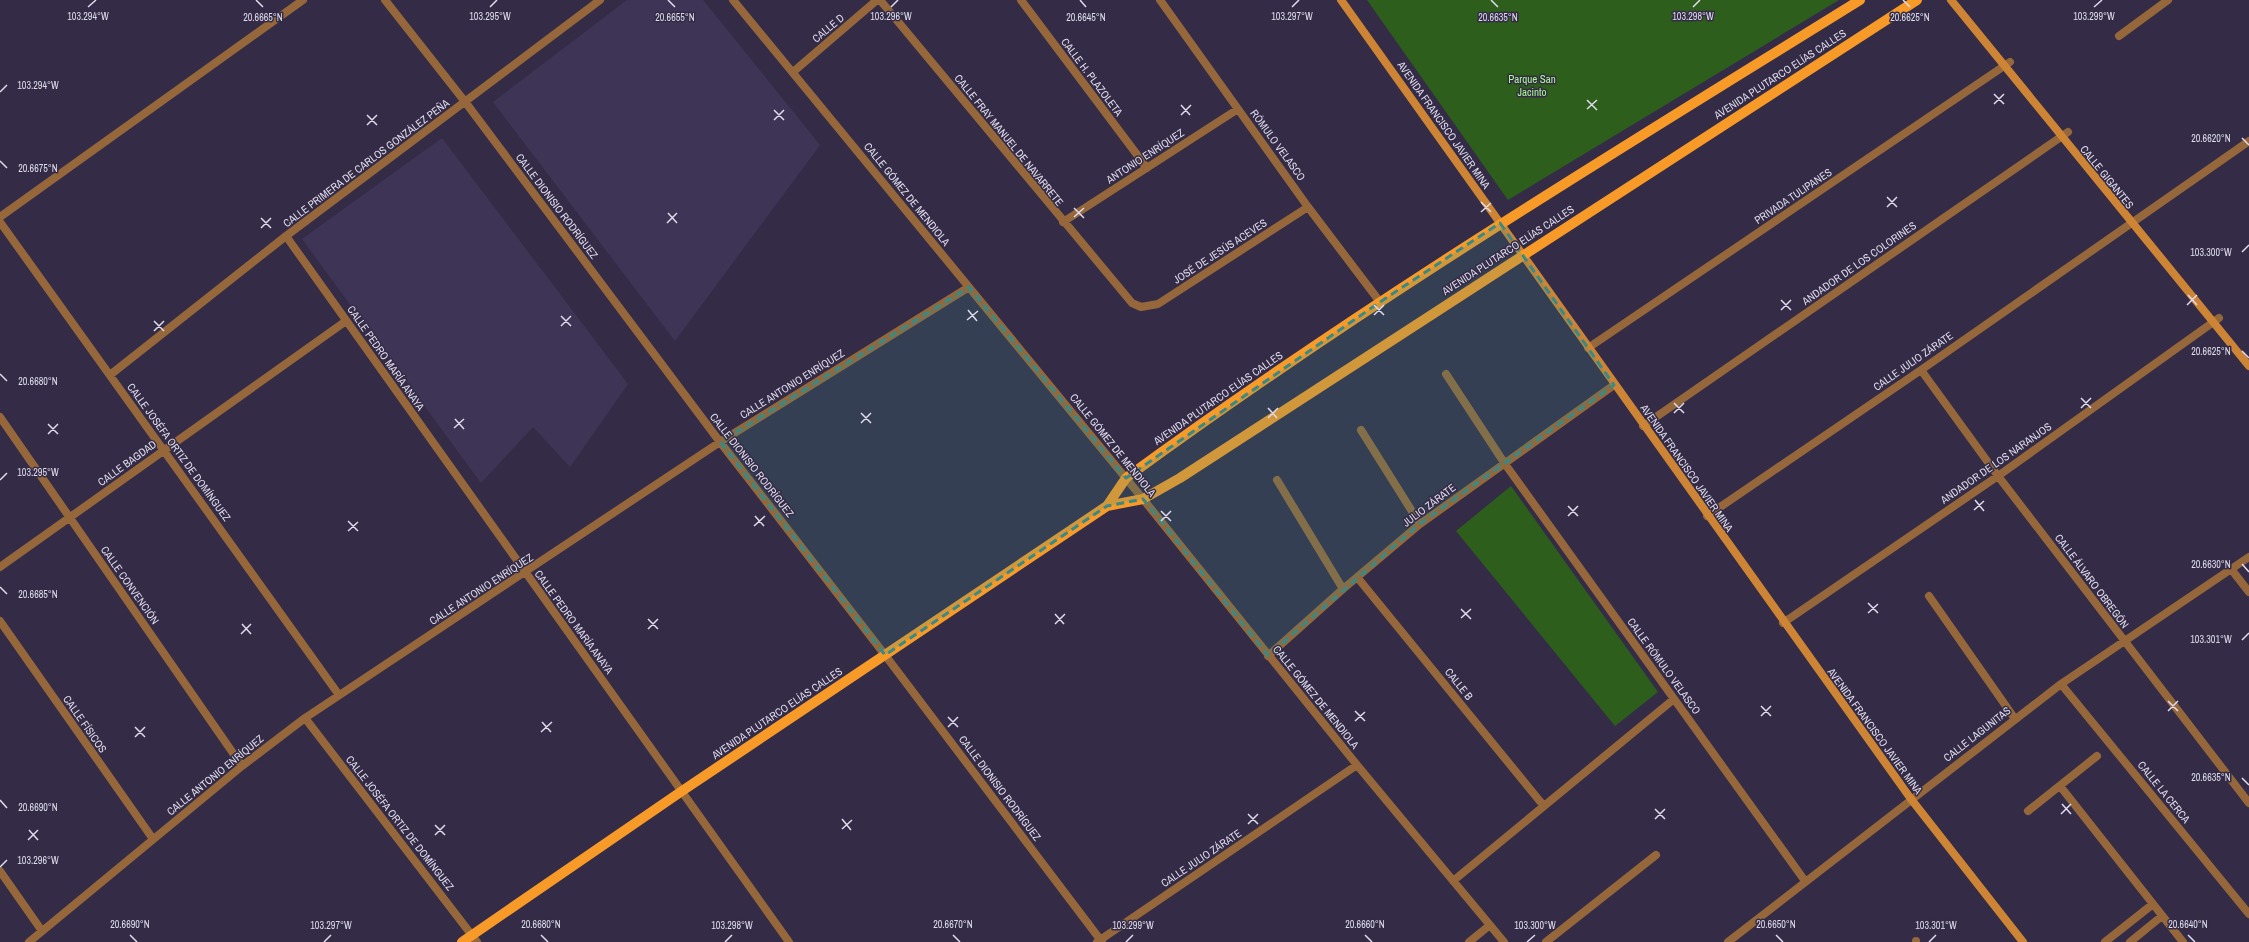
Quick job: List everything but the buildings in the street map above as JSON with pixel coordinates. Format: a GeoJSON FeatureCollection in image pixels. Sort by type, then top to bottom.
{"type":"FeatureCollection","features":[{"type":"Feature","properties":{"kind":"main road","name":"AVENIDA FRANCISCO JAVIER MINA"},"geometry":{"type":"LineString","coordinates":[[1341,0],[1783,623],[1911,800],[2023,942]]}},
{"type":"Feature","properties":{"kind":"main road","name":"AVENIDA PLUTARCO ELÍAS CALLES"},"geometry":{"type":"LineString","coordinates":[[462,942],[474,939],[682,791],[1107,506],[1126,478],[1380,302],[1500,224],[1860,0]]}},
{"type":"Feature","properties":{"kind":"main road","name":"AVENIDA PLUTARCO ELÍAS CALLES"},"geometry":{"type":"LineString","coordinates":[[1107,506],[1143,499],[1180,478],[1917,0]]}},
{"type":"Feature","properties":{"kind":"main road","name":"CALLE GIGANTES"},"geometry":{"type":"LineString","coordinates":[[1950,0],[2007,64],[2064,135],[2131,223],[2212,324],[2249,366]]}},
{"type":"Feature","properties":{"kind":"street"},"geometry":{"type":"LineString","coordinates":[[0,217],[304,0]]}},
{"type":"Feature","properties":{"kind":"street","name":"CALLE DIONISIO RODRÍGUEZ"},"geometry":{"type":"LineString","coordinates":[[385,0],[466,103],[720,442],[885,654],[1100,941]]}},
{"type":"Feature","properties":{"kind":"street","name":"CALLE PRIMERA DE CARLOS GONZÁLEZ PEÑA"},"geometry":{"type":"LineString","coordinates":[[110,375],[286,236],[466,103],[600,0]]}},
{"type":"Feature","properties":{"kind":"street","name":"CALLE GÓMEZ DE MENDIOLA"},"geometry":{"type":"LineString","coordinates":[[733,0],[1126,478],[1357,765],[1504,942]]}},
{"type":"Feature","properties":{"kind":"street","name":"CALLE D"},"geometry":{"type":"LineString","coordinates":[[793,72],[879,0]]}},
{"type":"Feature","properties":{"kind":"street","name":"CALLE FRAY MANUEL DE NAVARRETE"},"geometry":{"type":"LineString","coordinates":[[879,0],[1125,296],[1141,307]]}},
{"type":"Feature","properties":{"kind":"street","name":"CALLE H. PLAZOLETA"},"geometry":{"type":"LineString","coordinates":[[1021,0],[1147,168]]}},
{"type":"Feature","properties":{"kind":"street","name":"RÓMULO VELASCO"},"geometry":{"type":"LineString","coordinates":[[1160,0],[1308,207],[1380,302]]}},
{"type":"Feature","properties":{"kind":"street"},"geometry":{"type":"LineString","coordinates":[[2119,36],[2168,0]]}},
{"type":"Feature","properties":{"kind":"street","name":"PRIVADA TULIPANES"},"geometry":{"type":"LineString","coordinates":[[1588,348],[2007,64]]}},
{"type":"Feature","properties":{"kind":"street","name":"ANTONIO ENRÍQUEZ"},"geometry":{"type":"LineString","coordinates":[[1063,222],[1238,109]]}},
{"type":"Feature","properties":{"kind":"street","name":"ANDADOR DE LOS COLORINES"},"geometry":{"type":"LineString","coordinates":[[1643,426],[2064,135]]}},
{"type":"Feature","properties":{"kind":"street","name":"CALLE JULIO ZÁRATE"},"geometry":{"type":"LineString","coordinates":[[1707,516],[1921,370],[2249,141]]}},
{"type":"Feature","properties":{"kind":"street","name":"JOSÉ DE JESÚS ACEVES"},"geometry":{"type":"LineString","coordinates":[[1141,307],[1158,304],[1308,207]]}},
{"type":"Feature","properties":{"kind":"street","name":"CALLE JOSÉFA ORTIZ DE DOMÍNGUEZ"},"geometry":{"type":"LineString","coordinates":[[0,222],[339,695]]}},
{"type":"Feature","properties":{"kind":"street","name":"CALLE PEDRO MARÍA ANAYA"},"geometry":{"type":"LineString","coordinates":[[286,236],[789,942]]}},
{"type":"Feature","properties":{"kind":"street","name":"CALLE ANTONIO ENRÍQUEZ"},"geometry":{"type":"LineString","coordinates":[[29,942],[242,766],[305,718],[526,573],[720,442],[969,287]]}},
{"type":"Feature","properties":{"kind":"street","name":"ANDADOR DE LOS NARANJOS"},"geometry":{"type":"LineString","coordinates":[[1783,623],[1998,476],[2219,318]]}},
{"type":"Feature","properties":{"kind":"street","name":"CALLE BAGDAD"},"geometry":{"type":"LineString","coordinates":[[0,567],[346,321]]}},
{"type":"Feature","properties":{"kind":"street","name":"CALLE ÁLVARO OBREGÓN"},"geometry":{"type":"LineString","coordinates":[[1921,370],[1998,476],[2249,803]]}},
{"type":"Feature","properties":{"kind":"street","name":"CALLE RÓMULO VELASCO"},"geometry":{"type":"LineString","coordinates":[[1446,374],[1504,464],[1805,881]]}},
{"type":"Feature","properties":{"kind":"street","name":"JULIO ZÁRATE"},"geometry":{"type":"LineString","coordinates":[[1268,656],[1343,589],[1420,524],[1614,385]]}},
{"type":"Feature","properties":{"kind":"street","name":"CALLE CONVENCIÓN"},"geometry":{"type":"LineString","coordinates":[[0,417],[242,766]]}},
{"type":"Feature","properties":{"kind":"street"},"geometry":{"type":"LineString","coordinates":[[1361,430],[1420,524]]}},
{"type":"Feature","properties":{"kind":"street"},"geometry":{"type":"LineString","coordinates":[[1277,480],[1343,589]]}},
{"type":"Feature","properties":{"kind":"street","name":"CALLE LAGUNITAS"},"geometry":{"type":"LineString","coordinates":[[1728,942],[2061,684],[2249,556]]}},
{"type":"Feature","properties":{"kind":"street"},"geometry":{"type":"LineString","coordinates":[[2231,569],[2249,592]]}},
{"type":"Feature","properties":{"kind":"street","name":"CALLE B"},"geometry":{"type":"LineString","coordinates":[[1358,577],[1543,805]]}},
{"type":"Feature","properties":{"kind":"street"},"geometry":{"type":"LineString","coordinates":[[1929,596],[2016,719]]}},
{"type":"Feature","properties":{"kind":"street","name":"CALLE FÍSICOS"},"geometry":{"type":"LineString","coordinates":[[0,621],[153,839]]}},
{"type":"Feature","properties":{"kind":"street","name":"CALLE LA CERCA"},"geometry":{"type":"LineString","coordinates":[[2061,684],[2249,914]]}},
{"type":"Feature","properties":{"kind":"street"},"geometry":{"type":"LineString","coordinates":[[1453,881],[1543,805],[1674,699]]}},
{"type":"Feature","properties":{"kind":"street","name":"CALLE JOSÉFA ORTIZ DE DOMÍNGUEZ"},"geometry":{"type":"LineString","coordinates":[[305,718],[474,939]]}},
{"type":"Feature","properties":{"kind":"street"},"geometry":{"type":"LineString","coordinates":[[2028,811],[2097,756]]}},
{"type":"Feature","properties":{"kind":"street","name":"CALLE JULIO ZÁRATE"},"geometry":{"type":"LineString","coordinates":[[1100,941],[1357,765]]}},
{"type":"Feature","properties":{"kind":"street"},"geometry":{"type":"LineString","coordinates":[[2060,786],[2183,942]]}},
{"type":"Feature","properties":{"kind":"street"},"geometry":{"type":"LineString","coordinates":[[1546,942],[1656,855]]}},
{"type":"Feature","properties":{"kind":"street"},"geometry":{"type":"LineString","coordinates":[[0,872],[42,932]]}},
{"type":"Feature","properties":{"kind":"street"},"geometry":{"type":"LineString","coordinates":[[2105,942],[2153,904]]}},
{"type":"Feature","properties":{"kind":"street"},"geometry":{"type":"LineString","coordinates":[[2130,942],[2162,916]]}},
{"type":"Feature","properties":{"kind":"street"},"geometry":{"type":"LineString","coordinates":[[1469,942],[1490,925]]}},
{"type":"Feature","properties":{"kind":"highlighted area"},"geometry":{"type":"Polygon","coordinates":[[[1500,223],[1614,385],[1420,524],[1268,656],[1143,499],[1107,506],[885,655],[720,442],[969,287],[1126,478],[1380,302],[1500,223]]]}},
{"type":"Feature","properties":{"kind":"shaded area"},"geometry":{"type":"Polygon","coordinates":[[[627,0],[703,0],[820,145],[675,341],[493,102],[627,0]]]}},
{"type":"Feature","properties":{"kind":"shaded area"},"geometry":{"type":"Polygon","coordinates":[[[442,138],[628,384],[570,467],[533,427],[481,483],[302,239],[442,138]]]}},
{"type":"Feature","properties":{"kind":"green space","name":"Parque San Jacinto"},"geometry":{"type":"Polygon","coordinates":[[[1367,0],[1839,0],[1508,200],[1367,0]]]}},
{"type":"Feature","properties":{"kind":"green space"},"geometry":{"type":"Polygon","coordinates":[[[1511,486],[1658,692],[1615,726],[1456,531],[1511,486]]]}}]}
